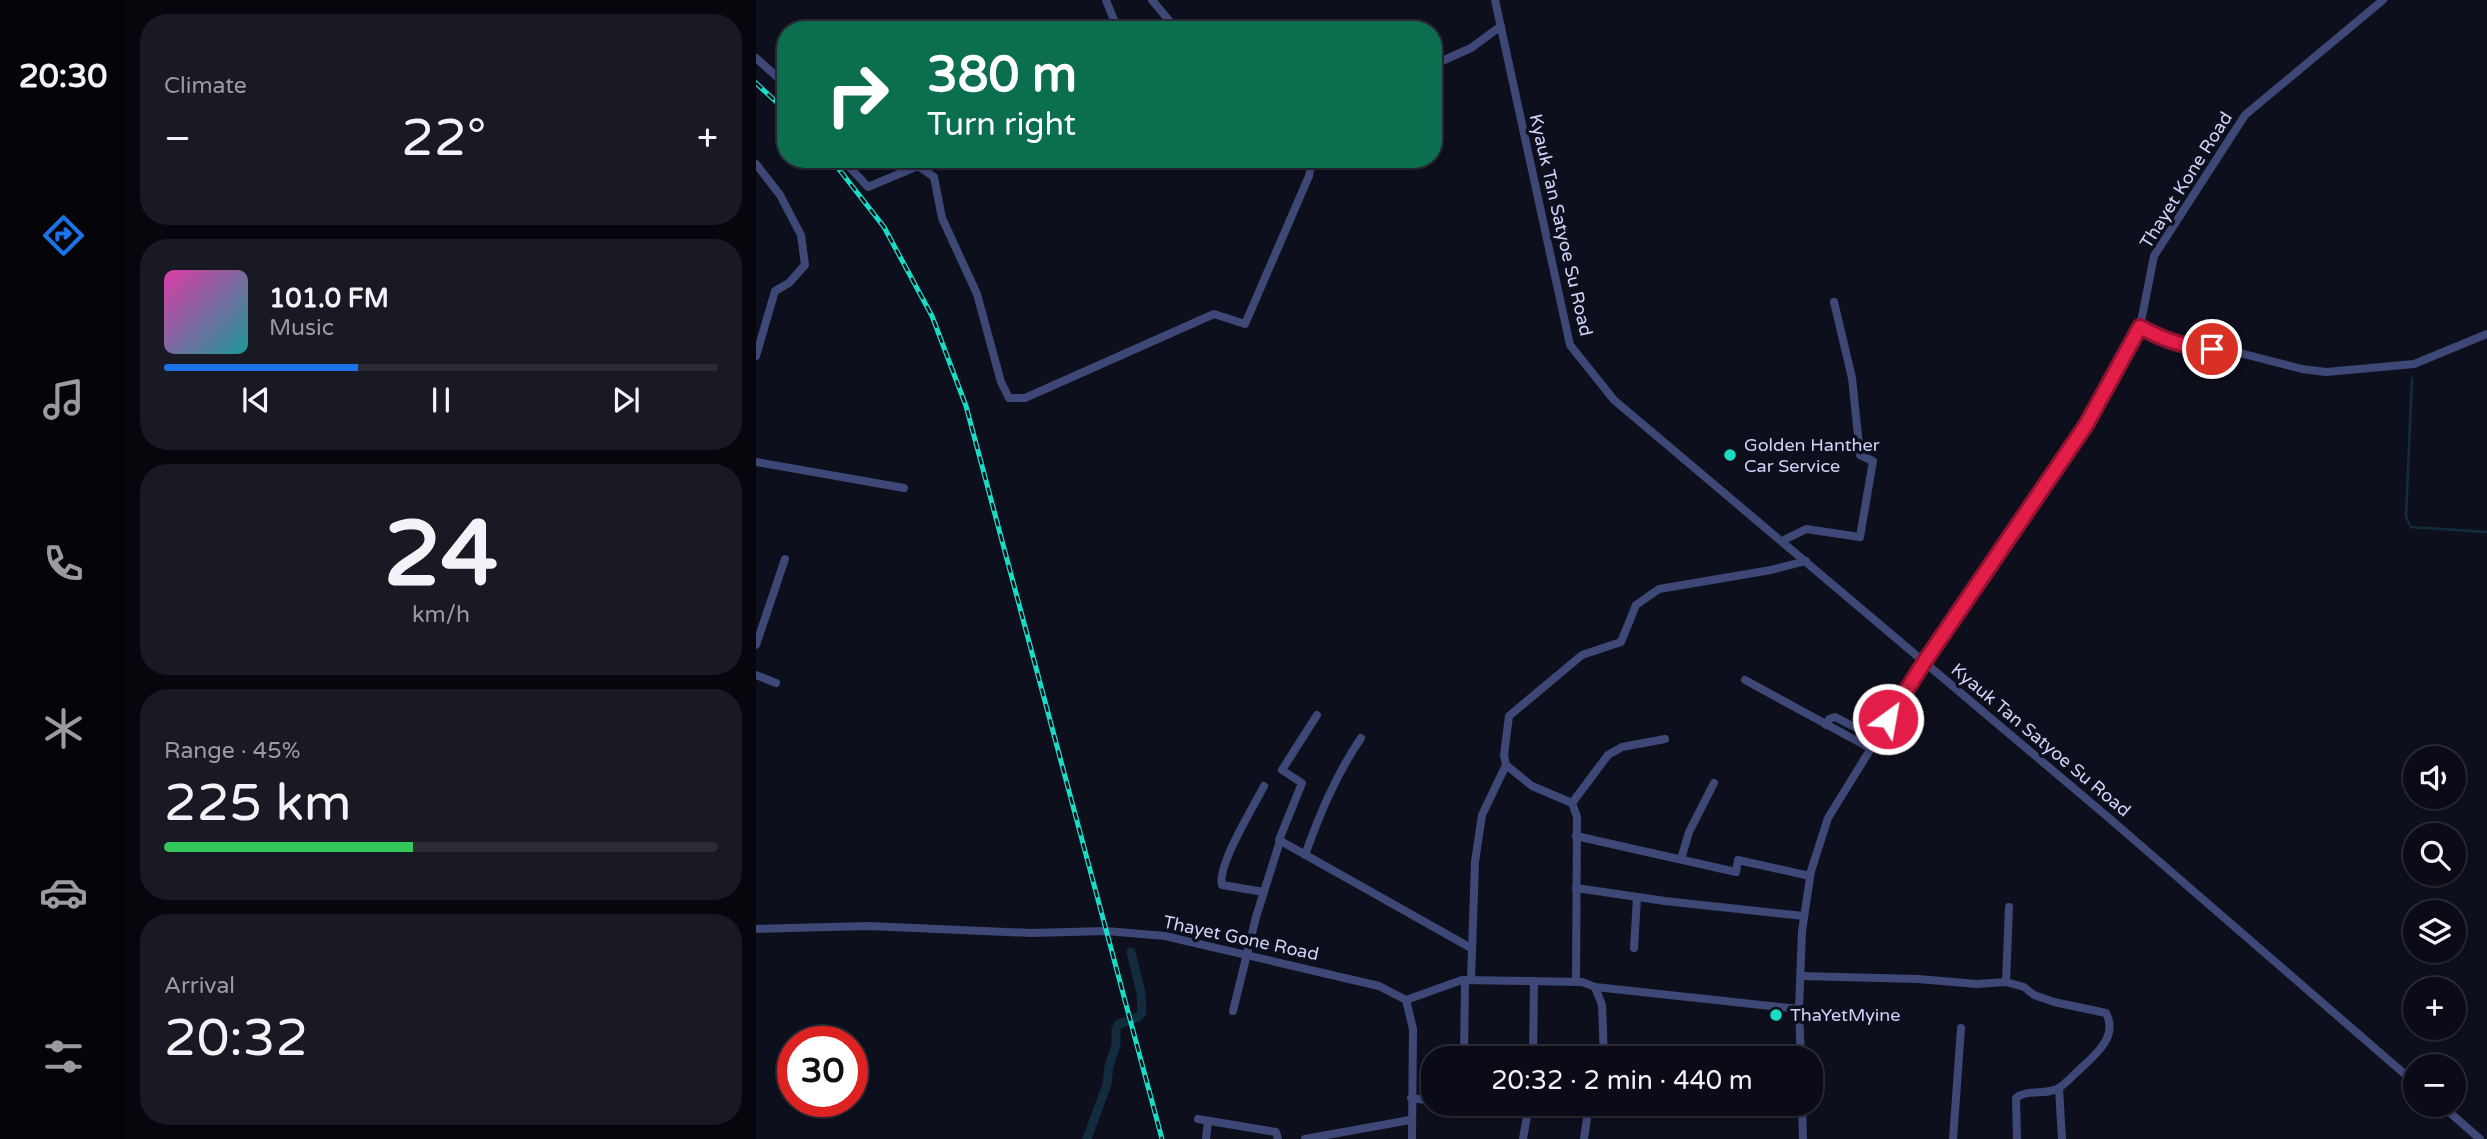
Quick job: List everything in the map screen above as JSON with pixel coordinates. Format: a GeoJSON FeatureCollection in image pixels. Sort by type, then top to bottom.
{"type":"FeatureCollection","features":[{"type":"Feature","properties":{"kind":"street"},"geometry":{"type":"LineString","coordinates":[[1106,0],[1114,21]]}},
{"type":"Feature","properties":{"kind":"street"},"geometry":{"type":"LineString","coordinates":[[1152,0],[1170,21]]}},
{"type":"Feature","properties":{"kind":"street","name":"Kyauk Tan Satyoe Su Road"},"geometry":{"type":"LineString","coordinates":[[1495,0],[1570,345],[1614,400],[1925,661],[2403,1073]]}},
{"type":"Feature","properties":{"kind":"street","name":"Thayet Kone Road"},"geometry":{"type":"LineString","coordinates":[[1800,1046],[1799,1009],[1804,916],[1810,877],[1828,818],[1925,661],[2086,425],[2140,327],[2154,256],[2245,115],[2383,0]]}},
{"type":"Feature","properties":{"kind":"street"},"geometry":{"type":"LineString","coordinates":[[1442,61],[1471,48],[1501,26]]}},
{"type":"Feature","properties":{"kind":"street"},"geometry":{"type":"LineString","coordinates":[[756,58],[777,77]]}},
{"type":"Feature","properties":{"kind":"street"},"geometry":{"type":"LineString","coordinates":[[756,164],[780,195],[801,235],[805,265],[789,283],[775,290],[756,356]]}},
{"type":"Feature","properties":{"kind":"street"},"geometry":{"type":"LineString","coordinates":[[850,168],[868,187],[913,168]]}},
{"type":"Feature","properties":{"kind":"street"},"geometry":{"type":"LineString","coordinates":[[921,168],[934,177],[942,218],[977,294],[1001,382],[1009,398],[1024,398],[1214,314],[1245,324],[1310,176],[1311,168]]}},
{"type":"Feature","properties":{"kind":"street"},"geometry":{"type":"LineString","coordinates":[[1782,541],[1806,529],[1860,537],[1873,461],[1860,455],[1852,378],[1834,302]]}},
{"type":"Feature","properties":{"kind":"street"},"geometry":{"type":"LineString","coordinates":[[2140,327],[2168,342],[2191,348],[2232,351],[2302,369],[2326,372],[2414,363],[2487,334]]}},
{"type":"Feature","properties":{"kind":"street"},"geometry":{"type":"LineString","coordinates":[[756,461],[904,488]]}},
{"type":"Feature","properties":{"kind":"street"},"geometry":{"type":"LineString","coordinates":[[756,645],[786,559]]}},
{"type":"Feature","properties":{"kind":"street"},"geometry":{"type":"LineString","coordinates":[[1465,1046],[1475,862],[1482,815],[1506,765],[1504,755],[1509,716],[1582,655],[1621,642],[1636,605],[1660,589],[1771,570],[1805,561]]}},
{"type":"Feature","properties":{"kind":"street"},"geometry":{"type":"LineString","coordinates":[[756,607],[767,611]]}},
{"type":"Feature","properties":{"kind":"street"},"geometry":{"type":"LineString","coordinates":[[756,675],[776,683]]}},
{"type":"Feature","properties":{"kind":"street"},"geometry":{"type":"LineString","coordinates":[[1745,680],[1870,748]]}},
{"type":"Feature","properties":{"kind":"street"},"geometry":{"type":"LineString","coordinates":[[1233,1011],[1264,892],[1302,783],[1282,770],[1317,715]]}},
{"type":"Feature","properties":{"kind":"street"},"geometry":{"type":"LineString","coordinates":[[1826,725],[1829,719],[1835,717],[1876,738]]}},
{"type":"Feature","properties":{"kind":"street"},"geometry":{"type":"LineString","coordinates":[[1305,855],[1322,807],[1342,766],[1361,738]]}},
{"type":"Feature","properties":{"kind":"street"},"geometry":{"type":"LineString","coordinates":[[1572,803],[1608,755],[1622,747],[1665,739]]}},
{"type":"Feature","properties":{"kind":"street"},"geometry":{"type":"LineString","coordinates":[[1506,765],[1532,786],[1572,803],[1577,817],[1576,982]]}},
{"type":"Feature","properties":{"kind":"street"},"geometry":{"type":"LineString","coordinates":[[1681,859],[1689,832],[1714,783]]}},
{"type":"Feature","properties":{"kind":"street"},"geometry":{"type":"LineString","coordinates":[[1264,892],[1222,885],[1220,881],[1236,840],[1265,786]]}},
{"type":"Feature","properties":{"kind":"street"},"geometry":{"type":"LineString","coordinates":[[1576,836],[1736,872],[1738,860],[1810,877]]}},
{"type":"Feature","properties":{"kind":"street"},"geometry":{"type":"LineString","coordinates":[[1280,841],[1471,948]]}},
{"type":"Feature","properties":{"kind":"street"},"geometry":{"type":"LineString","coordinates":[[1576,888],[1804,916]]}},
{"type":"Feature","properties":{"kind":"street"},"geometry":{"type":"LineString","coordinates":[[1634,948],[1637,897]]}},
{"type":"Feature","properties":{"kind":"street"},"geometry":{"type":"LineString","coordinates":[[2006,982],[2009,907]]}},
{"type":"Feature","properties":{"kind":"street","name":"Thayet Gone Road"},"geometry":{"type":"LineString","coordinates":[[756,929],[867,926],[1031,933],[1106,931],[1165,936],[1379,986],[1406,1000]]}},
{"type":"Feature","properties":{"kind":"street"},"geometry":{"type":"LineString","coordinates":[[1801,976],[1917,979],[1977,984],[2006,982],[2024,986],[2034,995],[2054,1002],[2106,1013],[2109,1019],[2108,1037],[2101,1050],[2059,1088],[2018,1096],[2015,1102],[2017,1139]]}},
{"type":"Feature","properties":{"kind":"street"},"geometry":{"type":"LineString","coordinates":[[1412,1139],[1410,1120],[1413,1029],[1406,1000],[1468,980],[1582,982],[1595,987],[1799,1009]]}},
{"type":"Feature","properties":{"kind":"street"},"geometry":{"type":"LineString","coordinates":[[1533,1046],[1534,981]]}},
{"type":"Feature","properties":{"kind":"street"},"geometry":{"type":"LineString","coordinates":[[1595,987],[1602,1005],[1604,1046]]}},
{"type":"Feature","properties":{"kind":"street"},"geometry":{"type":"LineString","coordinates":[[1953,1139],[1961,1028]]}},
{"type":"Feature","properties":{"kind":"street"},"geometry":{"type":"LineString","coordinates":[[2059,1088],[2063,1139]]}},
{"type":"Feature","properties":{"kind":"street"},"geometry":{"type":"LineString","coordinates":[[1411,1098],[1421,1099]]}},
{"type":"Feature","properties":{"kind":"street"},"geometry":{"type":"LineString","coordinates":[[1523,1139],[1527,1116]]}},
{"type":"Feature","properties":{"kind":"street"},"geometry":{"type":"LineString","coordinates":[[1584,1139],[1587,1116]]}},
{"type":"Feature","properties":{"kind":"street"},"geometry":{"type":"LineString","coordinates":[[1802,1116],[1803,1139]]}},
{"type":"Feature","properties":{"kind":"street"},"geometry":{"type":"LineString","coordinates":[[2455,1117],[2480,1139]]}},
{"type":"Feature","properties":{"kind":"street"},"geometry":{"type":"LineString","coordinates":[[1198,1119],[1276,1132],[1278,1139]]}},
{"type":"Feature","properties":{"kind":"street"},"geometry":{"type":"LineString","coordinates":[[1305,1139],[1410,1120]]}},
{"type":"Feature","properties":{"kind":"street"},"geometry":{"type":"LineString","coordinates":[[1206,1139],[1208,1121]]}},
{"type":"Feature","properties":{"kind":"waterway"},"geometry":{"type":"LineString","coordinates":[[2412,378],[2406,517],[2411,527],[2487,532]]}},
{"type":"Feature","properties":{"kind":"waterway"},"geometry":{"type":"LineString","coordinates":[[1087,1139],[1107,1084],[1116,1045],[1116,1029],[1119,1024],[1142,1013],[1141,993],[1131,952]]}},
{"type":"Feature","properties":{"kind":"railway"},"geometry":{"type":"LineString","coordinates":[[756,83],[777,103]]}},
{"type":"Feature","properties":{"kind":"railway"},"geometry":{"type":"LineString","coordinates":[[838,168],[884,227],[932,316],[966,406],[1162,1139]]}},
{"type":"Feature","properties":{"kind":"place","name":"Golden Hanther Car Service"},"geometry":{"type":"Point","coordinates":[1730,455]}},
{"type":"Feature","properties":{"kind":"place","name":"ThaYetMyine"},"geometry":{"type":"Point","coordinates":[1776,1015]}},
{"type":"Feature","properties":{"kind":"route"},"geometry":{"type":"LineString","coordinates":[[1888,719],[2086,425],[2140,327],[2168,342],[2191,348],[2212,349]]}}]}
